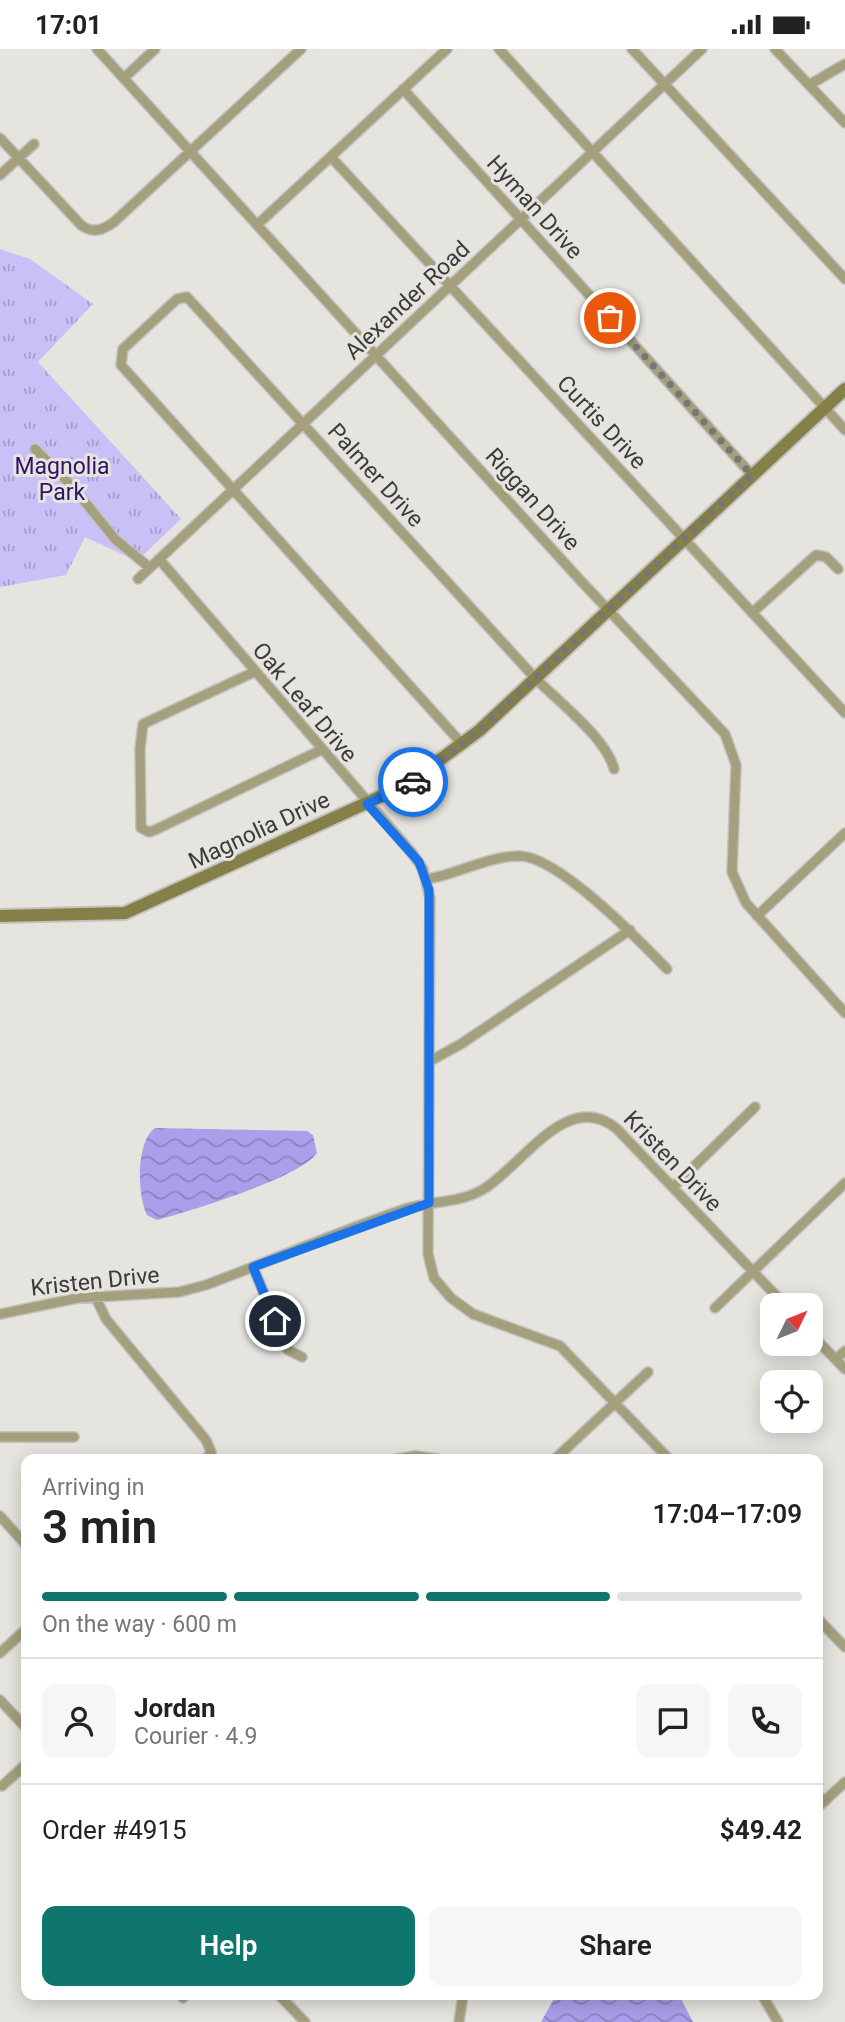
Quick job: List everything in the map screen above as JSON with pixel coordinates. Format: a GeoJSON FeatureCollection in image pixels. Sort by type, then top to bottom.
{"type":"FeatureCollection","features":[{"type":"Feature","properties":{"kind":"street","name":"Riggan Drive"},"geometry":{"type":"LineString","coordinates":[[97,49],[730,741],[736,765],[733,878],[740,895],[845,1013]]}},
{"type":"Feature","properties":{"kind":"street"},"geometry":{"type":"LineString","coordinates":[[124,78],[155,49]]}},
{"type":"Feature","properties":{"kind":"street"},"geometry":{"type":"LineString","coordinates":[[0,138],[81,225],[100,230],[114,222],[301,49]]}},
{"type":"Feature","properties":{"kind":"street"},"geometry":{"type":"LineString","coordinates":[[258,224],[447,49]]}},
{"type":"Feature","properties":{"kind":"street"},"geometry":{"type":"LineString","coordinates":[[499,49],[845,430]]}},
{"type":"Feature","properties":{"kind":"street"},"geometry":{"type":"LineString","coordinates":[[632,49],[845,279]]}},
{"type":"Feature","properties":{"kind":"street","name":"Alexander Road"},"geometry":{"type":"LineString","coordinates":[[138,579],[702,49]]}},
{"type":"Feature","properties":{"kind":"street"},"geometry":{"type":"LineString","coordinates":[[775,49],[845,123]]}},
{"type":"Feature","properties":{"kind":"street"},"geometry":{"type":"LineString","coordinates":[[809,85],[845,64]]}},
{"type":"Feature","properties":{"kind":"street","name":"Hyman Drive"},"geometry":{"type":"LineString","coordinates":[[402,89],[752,475]]}},
{"type":"Feature","properties":{"kind":"street"},"geometry":{"type":"LineString","coordinates":[[0,175],[34,144]]}},
{"type":"Feature","properties":{"kind":"street","name":"Curtis Drive"},"geometry":{"type":"LineString","coordinates":[[331,157],[845,713]]}},
{"type":"Feature","properties":{"kind":"street","name":"Palmer Drive"},"geometry":{"type":"LineString","coordinates":[[233,490],[121,365],[121,352],[126,345],[177,299],[187,297],[536,678],[611,756],[614,769]]}},
{"type":"Feature","properties":{"kind":"street","name":"Magnolia Drive"},"geometry":{"type":"LineString","coordinates":[[0,916],[125,913],[417,779],[463,744],[536,678],[845,389]]}},
{"type":"Feature","properties":{"kind":"street"},"geometry":{"type":"LineString","coordinates":[[35,449],[72,486],[115,539],[150,568]]}},
{"type":"Feature","properties":{"kind":"street"},"geometry":{"type":"LineString","coordinates":[[233,490],[463,744]]}},
{"type":"Feature","properties":{"kind":"street"},"geometry":{"type":"LineString","coordinates":[[752,613],[816,555],[820,553],[838,569]]}},
{"type":"Feature","properties":{"kind":"street","name":"Oak Leaf Drive"},"geometry":{"type":"LineString","coordinates":[[159,559],[419,862],[427,879],[430,898],[429,1262],[434,1278],[473,1314],[556,1343],[663,1454]]}},
{"type":"Feature","properties":{"kind":"street"},"geometry":{"type":"LineString","coordinates":[[254,672],[184,707],[150,719],[141,727],[141,828],[149,832],[321,750]]}},
{"type":"Feature","properties":{"kind":"street"},"geometry":{"type":"LineString","coordinates":[[757,916],[845,834]]}},
{"type":"Feature","properties":{"kind":"street"},"geometry":{"type":"LineString","coordinates":[[427,879],[507,857],[531,858],[569,881],[629,930],[667,969]]}},
{"type":"Feature","properties":{"kind":"street"},"geometry":{"type":"LineString","coordinates":[[430,1061],[461,1044],[629,930]]}},
{"type":"Feature","properties":{"kind":"street"},"geometry":{"type":"LineString","coordinates":[[673,1187],[755,1107]]}},
{"type":"Feature","properties":{"kind":"street","name":"Kristen Drive"},"geometry":{"type":"LineString","coordinates":[[0,1314],[94,1296],[191,1290],[429,1203],[483,1189],[555,1129],[581,1115],[598,1117],[611,1123],[774,1293]]}},
{"type":"Feature","properties":{"kind":"street"},"geometry":{"type":"LineString","coordinates":[[715,1308],[845,1183]]}},
{"type":"Feature","properties":{"kind":"street"},"geometry":{"type":"LineString","coordinates":[[253,1267],[288,1350],[302,1357]]}},
{"type":"Feature","properties":{"kind":"street"},"geometry":{"type":"LineString","coordinates":[[94,1296],[106,1319],[209,1447],[207,1454]]}},
{"type":"Feature","properties":{"kind":"street"},"geometry":{"type":"LineString","coordinates":[[823,1346],[845,1369]]}},
{"type":"Feature","properties":{"kind":"street"},"geometry":{"type":"LineString","coordinates":[[836,1359],[845,1351]]}},
{"type":"Feature","properties":{"kind":"street"},"geometry":{"type":"LineString","coordinates":[[560,1454],[648,1371]]}},
{"type":"Feature","properties":{"kind":"street"},"geometry":{"type":"LineString","coordinates":[[0,1437],[74,1437]]}},
{"type":"Feature","properties":{"kind":"street"},"geometry":{"type":"LineString","coordinates":[[0,1517],[21,1540]]}},
{"type":"Feature","properties":{"kind":"street"},"geometry":{"type":"LineString","coordinates":[[823,1624],[845,1647]]}},
{"type":"Feature","properties":{"kind":"street"},"geometry":{"type":"LineString","coordinates":[[0,1653],[21,1634]]}},
{"type":"Feature","properties":{"kind":"street"},"geometry":{"type":"LineString","coordinates":[[0,1700],[21,1723]]}},
{"type":"Feature","properties":{"kind":"street"},"geometry":{"type":"LineString","coordinates":[[2,1786],[21,1769]]}},
{"type":"Feature","properties":{"kind":"street"},"geometry":{"type":"LineString","coordinates":[[823,1803],[845,1782]]}},
{"type":"Feature","properties":{"kind":"street"},"geometry":{"type":"LineString","coordinates":[[284,2000],[304,2022]]}},
{"type":"Feature","properties":{"kind":"street"},"geometry":{"type":"LineString","coordinates":[[459,2022],[462,2000]]}},
{"type":"Feature","properties":{"kind":"street"},"geometry":{"type":"LineString","coordinates":[[765,2000],[778,2022]]}},
{"type":"Feature","properties":{"kind":"green space","name":"Magnolia Park"},"geometry":{"type":"Polygon","coordinates":[[[0,249],[30,259],[93,304],[38,362],[181,519],[137,561],[85,537],[66,575],[0,587],[0,249]]]}},
{"type":"Feature","properties":{"kind":"water"},"geometry":{"type":"Polygon","coordinates":[[[155,1128],[307,1131],[313,1135],[317,1153],[307,1163],[267,1183],[157,1220],[147,1215],[140,1183],[144,1144],[155,1128]]]}},
{"type":"Feature","properties":{"kind":"water"},"geometry":{"type":"Polygon","coordinates":[[[553,2000],[682,2000],[693,2022],[541,2022],[553,2000]]]}},
{"type":"Feature","properties":{"kind":"way so far"},"geometry":{"type":"LineString","coordinates":[[413,782],[480,730],[752,475],[610,318]]}},
{"type":"Feature","properties":{"kind":"route"},"geometry":{"type":"LineString","coordinates":[[275,1321],[253,1267],[429,1203],[429,890],[419,862],[367,804],[413,782]]}}]}
